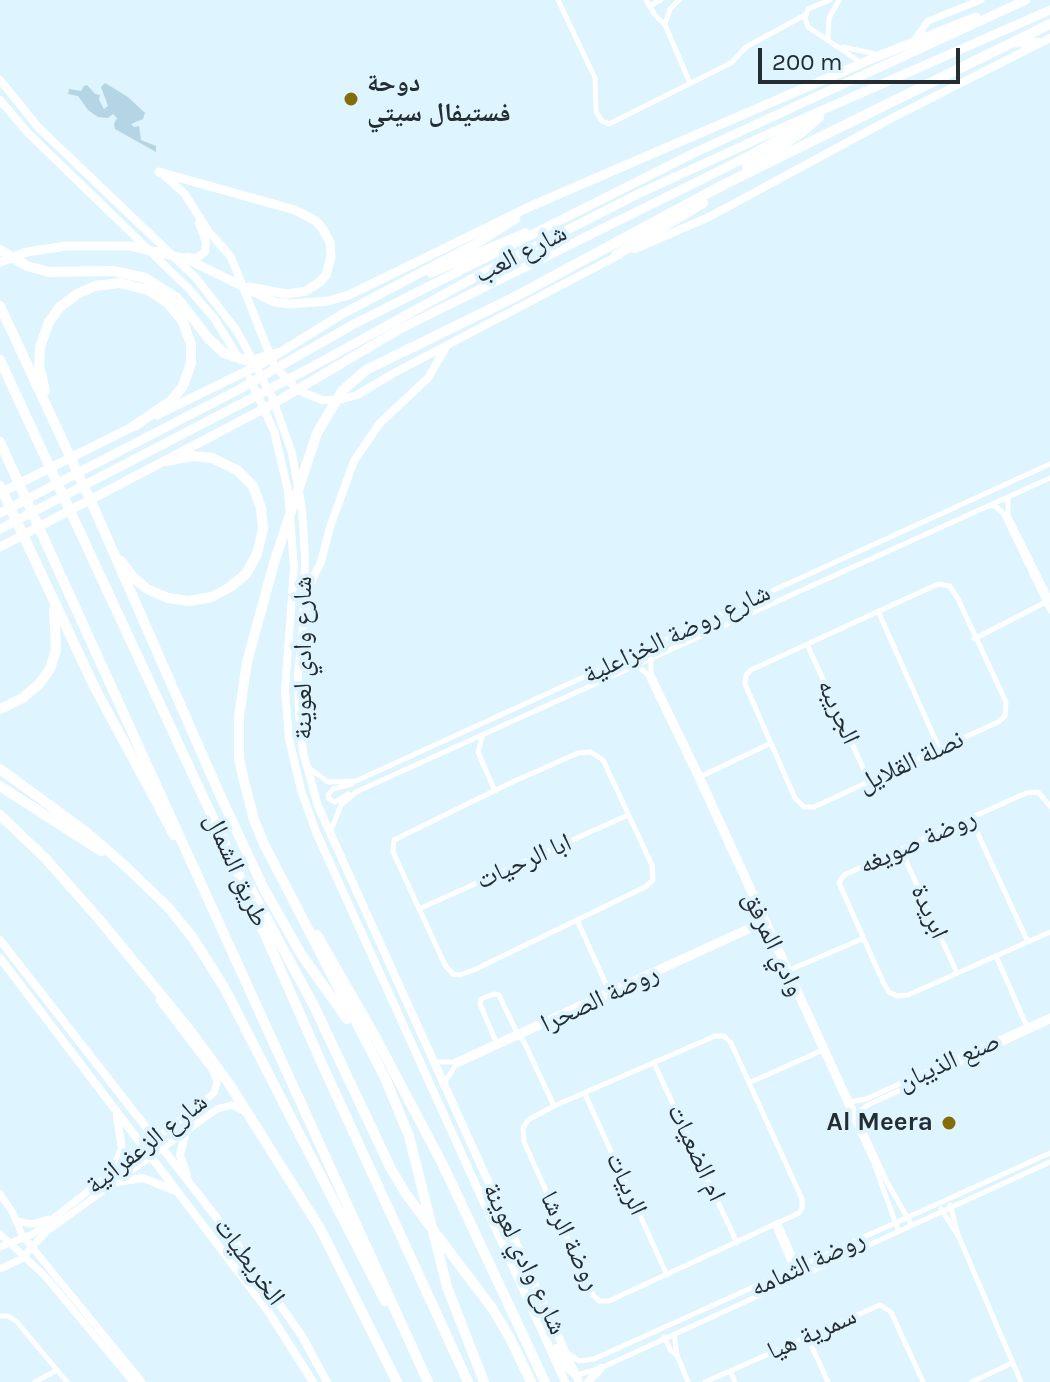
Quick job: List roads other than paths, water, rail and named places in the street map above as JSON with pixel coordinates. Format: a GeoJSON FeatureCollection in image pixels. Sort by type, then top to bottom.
{"type":"FeatureCollection","features":[{"type":"Feature","properties":{"kind":"highway"},"geometry":{"type":"LineString","coordinates":[[545,1382],[428,1137],[254,820],[239,758],[242,690],[258,621],[314,441],[333,403],[356,378],[379,364],[536,286],[723,185],[1050,24]]}},
{"type":"Feature","properties":{"kind":"highway"},"geometry":{"type":"LineString","coordinates":[[1012,42],[1038,43]]}},
{"type":"Feature","properties":{"kind":"highway"},"geometry":{"type":"LineString","coordinates":[[723,185],[801,133],[819,117]]}},
{"type":"Feature","properties":{"kind":"highway"},"geometry":{"type":"LineString","coordinates":[[616,255],[727,189],[746,174]]}},
{"type":"Feature","properties":{"kind":"highway"},"geometry":{"type":"LineString","coordinates":[[0,250],[27,266],[49,272],[114,271],[145,278],[177,298],[224,353],[245,360],[278,353]]}},
{"type":"Feature","properties":{"kind":"highway"},"geometry":{"type":"LineString","coordinates":[[53,420],[39,364],[45,329],[60,307],[77,294],[95,286],[120,283],[148,290],[168,303],[183,322],[191,344],[191,363],[178,394],[134,426]]}},
{"type":"Feature","properties":{"kind":"highway"},"geometry":{"type":"LineString","coordinates":[[0,306],[112,547],[263,887],[301,954],[333,996],[385,1078]]}},
{"type":"Feature","properties":{"kind":"highway","name":"طريق الشمال"},"geometry":{"type":"LineString","coordinates":[[0,360],[468,1382]]}},
{"type":"Feature","properties":{"kind":"highway","name":"طريق الشمال"},"geometry":{"type":"LineString","coordinates":[[0,442],[426,1377]]}},
{"type":"Feature","properties":{"kind":"highway"},"geometry":{"type":"LineString","coordinates":[[112,547],[138,582],[157,594],[178,600],[200,600],[221,593],[238,581],[252,564],[263,529],[261,508],[253,486],[237,470],[212,458],[193,456],[166,461]]}},
{"type":"Feature","properties":{"kind":"highway"},"geometry":{"type":"LineString","coordinates":[[0,486],[51,597],[161,814],[190,858]]}},
{"type":"Feature","properties":{"kind":"highway"},"geometry":{"type":"LineString","coordinates":[[0,709],[23,698],[50,669],[56,639],[56,616],[51,597]]}},
{"type":"Feature","properties":{"kind":"highway"},"geometry":{"type":"LineString","coordinates":[[0,769],[85,831],[123,864],[168,907],[216,974],[344,1225],[426,1377]]}},
{"type":"Feature","properties":{"kind":"highway"},"geometry":{"type":"LineString","coordinates":[[0,786],[123,864]]}},
{"type":"Feature","properties":{"kind":"highway"},"geometry":{"type":"LineString","coordinates":[[0,815],[63,877],[216,1065],[321,1230],[397,1382]]}},
{"type":"Feature","properties":{"kind":"highway"},"geometry":{"type":"LineString","coordinates":[[232,861],[268,918],[338,1054],[391,1169],[504,1328],[531,1382]]}},
{"type":"Feature","properties":{"kind":"highway"},"geometry":{"type":"LineString","coordinates":[[293,896],[299,914],[385,1078],[409,1136],[447,1287],[484,1382]]}},
{"type":"Feature","properties":{"kind":"main road"},"geometry":{"type":"LineString","coordinates":[[0,262],[27,252],[66,246],[130,246],[187,259],[275,298],[308,304],[349,295],[529,207],[914,41],[1023,0]]}},
{"type":"Feature","properties":{"kind":"main road","name":"شارع العب"},"geometry":{"type":"LineString","coordinates":[[0,513],[238,390],[393,304],[710,145],[1023,0]]}},
{"type":"Feature","properties":{"kind":"main road","name":"شارع العب"},"geometry":{"type":"LineString","coordinates":[[3,528],[594,216],[838,103],[1050,10]]}},
{"type":"Feature","properties":{"kind":"main road"},"geometry":{"type":"LineString","coordinates":[[159,172],[184,193],[238,269],[274,365],[290,384],[306,395],[329,401],[349,398],[616,255],[626,254],[709,217],[846,142],[1050,38]]}},
{"type":"Feature","properties":{"kind":"main road","name":"شارع وادي لعوينة"},"geometry":{"type":"LineString","coordinates":[[0,80],[38,127],[196,278],[237,331],[265,382],[295,464],[304,532],[303,626],[298,695],[306,764],[330,835],[578,1378]]}},
{"type":"Feature","properties":{"kind":"main road","name":"شارع وادي لعوينة"},"geometry":{"type":"LineString","coordinates":[[0,100],[28,133],[201,302],[237,354],[267,413],[282,462],[292,531],[294,584],[285,691],[289,739],[301,790],[316,832],[565,1382]]}},
{"type":"Feature","properties":{"kind":"main road"},"geometry":{"type":"LineString","coordinates":[[0,547],[250,416],[400,329],[741,160],[819,117],[838,103]]}},
{"type":"Feature","properties":{"kind":"main road"},"geometry":{"type":"LineString","coordinates":[[159,172],[295,210],[316,221],[327,235],[331,266],[326,275],[306,291],[275,298]]}},
{"type":"Feature","properties":{"kind":"main road"},"geometry":{"type":"LineString","coordinates":[[0,493],[233,378],[354,307],[506,226],[529,207]]}},
{"type":"Feature","properties":{"kind":"main road"},"geometry":{"type":"LineString","coordinates":[[168,250],[193,258],[205,252],[204,237],[195,211]]}},
{"type":"Feature","properties":{"kind":"main road"},"geometry":{"type":"LineString","coordinates":[[413,276],[426,274],[517,236],[558,223]]}},
{"type":"Feature","properties":{"kind":"main road"},"geometry":{"type":"LineString","coordinates":[[303,626],[312,580],[321,562],[354,461],[380,423],[428,378],[446,347]]}},
{"type":"Feature","properties":{"kind":"main road","name":"الخريطيات"},"geometry":{"type":"LineString","coordinates":[[0,940],[197,1193],[294,1324],[327,1382]]}},
{"type":"Feature","properties":{"kind":"main road","name":"الخريطيات"},"geometry":{"type":"LineString","coordinates":[[0,958],[274,1320],[313,1382]]}},
{"type":"Feature","properties":{"kind":"main road"},"geometry":{"type":"LineString","coordinates":[[113,1170],[122,1149],[116,1113]]}},
{"type":"Feature","properties":{"kind":"main road"},"geometry":{"type":"LineString","coordinates":[[186,1131],[180,1146],[180,1160],[197,1193]]}},
{"type":"Feature","properties":{"kind":"main road"},"geometry":{"type":"LineString","coordinates":[[117,1182],[143,1178],[175,1190]]}},
{"type":"Feature","properties":{"kind":"main road"},"geometry":{"type":"LineString","coordinates":[[510,1259],[565,1367],[578,1378]]}},
{"type":"Feature","properties":{"kind":"main road"},"geometry":{"type":"LineString","coordinates":[[588,1382],[601,1368]]}},
{"type":"Feature","properties":{"kind":"street"},"geometry":{"type":"LineString","coordinates":[[558,0],[595,78],[596,112],[602,121],[609,124],[731,63],[746,47],[805,15],[810,6],[830,0]]}},
{"type":"Feature","properties":{"kind":"street"},"geometry":{"type":"LineString","coordinates":[[661,0],[648,3],[665,25],[690,83]]}},
{"type":"Feature","properties":{"kind":"street"},"geometry":{"type":"LineString","coordinates":[[665,25],[670,9],[679,0]]}},
{"type":"Feature","properties":{"kind":"street"},"geometry":{"type":"LineString","coordinates":[[828,39],[829,18],[839,0]]}},
{"type":"Feature","properties":{"kind":"street"},"geometry":{"type":"LineString","coordinates":[[914,41],[928,21],[981,0]]}},
{"type":"Feature","properties":{"kind":"street"},"geometry":{"type":"LineString","coordinates":[[805,15],[808,27],[863,64]]}},
{"type":"Feature","properties":{"kind":"street"},"geometry":{"type":"LineString","coordinates":[[841,47],[881,55]]}},
{"type":"Feature","properties":{"kind":"street","name":"شارع روضة الخزاعلية"},"geometry":{"type":"LineString","coordinates":[[1050,464],[330,791],[329,799],[335,802],[1050,478]]}},
{"type":"Feature","properties":{"kind":"street"},"geometry":{"type":"LineString","coordinates":[[1008,497],[1008,515],[1049,600],[1050,611]]}},
{"type":"Feature","properties":{"kind":"street"},"geometry":{"type":"LineString","coordinates":[[989,506],[995,506],[1003,513],[1049,600]]}},
{"type":"Feature","properties":{"kind":"street","name":"نصلة القلايل"},"geometry":{"type":"LineString","coordinates":[[938,584],[947,585],[958,599],[974,639],[1006,702],[1006,714],[998,722],[814,807],[804,807],[795,798],[745,678],[751,670],[938,584]]}},
{"type":"Feature","properties":{"kind":"street"},"geometry":{"type":"LineString","coordinates":[[974,639],[1049,600]]}},
{"type":"Feature","properties":{"kind":"street"},"geometry":{"type":"LineString","coordinates":[[878,611],[939,748]]}},
{"type":"Feature","properties":{"kind":"street","name":"الجريبه"},"geometry":{"type":"LineString","coordinates":[[807,644],[869,781]]}},
{"type":"Feature","properties":{"kind":"street","name":"وادي المرفق"},"geometry":{"type":"LineString","coordinates":[[652,659],[651,673],[848,1102],[898,1227]]}},
{"type":"Feature","properties":{"kind":"street","name":"وادي المرفق"},"geometry":{"type":"LineString","coordinates":[[636,666],[647,674],[699,777]]}},
{"type":"Feature","properties":{"kind":"street"},"geometry":{"type":"LineString","coordinates":[[483,735],[478,745],[479,756],[495,791]]}},
{"type":"Feature","properties":{"kind":"street"},"geometry":{"type":"LineString","coordinates":[[699,777],[771,743]]}},
{"type":"Feature","properties":{"kind":"street"},"geometry":{"type":"LineString","coordinates":[[460,746],[472,749],[479,756]]}},
{"type":"Feature","properties":{"kind":"street"},"geometry":{"type":"LineString","coordinates":[[591,752],[603,760],[628,815],[652,865],[653,880],[645,887],[476,969],[455,975],[445,965],[393,852],[394,840],[578,753],[591,752]]}},
{"type":"Feature","properties":{"kind":"street"},"geometry":{"type":"LineString","coordinates":[[306,764],[328,782],[356,781]]}},
{"type":"Feature","properties":{"kind":"street","name":"شارع روضة الخزاعلية"},"geometry":{"type":"LineString","coordinates":[[330,835],[341,805],[362,789]]}},
{"type":"Feature","properties":{"kind":"street","name":"روضة صويغه"},"geometry":{"type":"LineString","coordinates":[[1050,806],[1042,795],[1031,792],[844,875],[840,880],[842,893],[886,988],[897,996],[908,995],[1050,932]]}},
{"type":"Feature","properties":{"kind":"street","name":"ابا الرحيات"},"geometry":{"type":"LineString","coordinates":[[419,909],[628,815]]}},
{"type":"Feature","properties":{"kind":"street"},"geometry":{"type":"LineString","coordinates":[[971,819],[1028,942]]}},
{"type":"Feature","properties":{"kind":"street","name":"ابريدة"},"geometry":{"type":"LineString","coordinates":[[901,850],[958,974]]}},
{"type":"Feature","properties":{"kind":"street"},"geometry":{"type":"LineString","coordinates":[[577,920],[610,992]]}},
{"type":"Feature","properties":{"kind":"street","name":"روضة الصحرا"},"geometry":{"type":"LineString","coordinates":[[445,1087],[446,1078],[455,1066],[765,921]]}},
{"type":"Feature","properties":{"kind":"street"},"geometry":{"type":"LineString","coordinates":[[788,971],[862,938]]}},
{"type":"Feature","properties":{"kind":"street"},"geometry":{"type":"LineString","coordinates":[[996,956],[1028,1029]]}},
{"type":"Feature","properties":{"kind":"street","name":"شارع الزعفرانية"},"geometry":{"type":"LineString","coordinates":[[4,1245],[25,1238],[214,1093],[217,1082],[213,1071],[160,1001],[143,972]]}},
{"type":"Feature","properties":{"kind":"street"},"geometry":{"type":"LineString","coordinates":[[496,1042],[480,1004],[481,999],[494,994],[499,995],[554,1106]]}},
{"type":"Feature","properties":{"kind":"street","name":"صنع الذيبان"},"geometry":{"type":"LineString","coordinates":[[854,1116],[868,1105],[1050,1019]]}},
{"type":"Feature","properties":{"kind":"street","name":"صنع الذيبان"},"geometry":{"type":"LineString","coordinates":[[848,1102],[866,1099],[1028,1029]]}},
{"type":"Feature","properties":{"kind":"street","name":"روضة الصحرا"},"geometry":{"type":"LineString","coordinates":[[433,1060],[445,1064],[453,1062],[518,1034]]}},
{"type":"Feature","properties":{"kind":"street","name":"روضة الرشا"},"geometry":{"type":"LineString","coordinates":[[715,1036],[724,1036],[731,1043],[751,1082],[803,1202],[799,1213],[609,1301],[599,1301],[593,1295],[522,1136],[528,1120],[554,1106],[715,1036]]}},
{"type":"Feature","properties":{"kind":"street"},"geometry":{"type":"LineString","coordinates":[[751,1082],[824,1049]]}},
{"type":"Feature","properties":{"kind":"street","name":"ام الضعيات"},"geometry":{"type":"LineString","coordinates":[[654,1063],[737,1243]]}},
{"type":"Feature","properties":{"kind":"street","name":"الربيات"},"geometry":{"type":"LineString","coordinates":[[585,1094],[667,1275]]}},
{"type":"Feature","properties":{"kind":"street","name":"شارع الزعفرانية"},"geometry":{"type":"LineString","coordinates":[[0,1269],[24,1256],[46,1232],[224,1105],[240,1107],[252,1118]]}},
{"type":"Feature","properties":{"kind":"street","name":"وادي المرفق"},"geometry":{"type":"LineString","coordinates":[[854,1116],[909,1221]]}},
{"type":"Feature","properties":{"kind":"street","name":"روضة الثمامه"},"geometry":{"type":"LineString","coordinates":[[949,1204],[1050,1153]]}},
{"type":"Feature","properties":{"kind":"street","name":"روضة الثمامه"},"geometry":{"type":"LineString","coordinates":[[566,1350],[576,1360],[587,1361],[1050,1162]]}},
{"type":"Feature","properties":{"kind":"street"},"geometry":{"type":"LineString","coordinates":[[0,1194],[25,1238],[142,1382]]}},
{"type":"Feature","properties":{"kind":"street"},"geometry":{"type":"LineString","coordinates":[[949,1204],[958,1235],[1021,1382]]}},
{"type":"Feature","properties":{"kind":"street"},"geometry":{"type":"LineString","coordinates":[[940,1208],[958,1235]]}},
{"type":"Feature","properties":{"kind":"street"},"geometry":{"type":"LineString","coordinates":[[16,1221],[32,1224],[54,1217]]}},
{"type":"Feature","properties":{"kind":"street"},"geometry":{"type":"LineString","coordinates":[[776,1223],[797,1272]]}},
{"type":"Feature","properties":{"kind":"street"},"geometry":{"type":"LineString","coordinates":[[0,1234],[4,1245],[24,1256],[45,1276],[133,1382]]}},
{"type":"Feature","properties":{"kind":"street","name":"روضة الثمامه"},"geometry":{"type":"LineString","coordinates":[[578,1378],[665,1339],[797,1272]]}},
{"type":"Feature","properties":{"kind":"street","name":"سمرية هيا"},"geometry":{"type":"LineString","coordinates":[[705,1382],[872,1306],[883,1305],[891,1312],[923,1382]]}},
{"type":"Feature","properties":{"kind":"street"},"geometry":{"type":"LineString","coordinates":[[0,1316],[8,1316],[17,1322],[67,1382]]}},
{"type":"Feature","properties":{"kind":"street"},"geometry":{"type":"LineString","coordinates":[[672,1326],[677,1355],[688,1382]]}},
{"type":"Feature","properties":{"kind":"street"},"geometry":{"type":"LineString","coordinates":[[661,1331],[671,1351],[677,1355]]}},
{"type":"Feature","properties":{"kind":"street"},"geometry":{"type":"LineString","coordinates":[[807,1336],[828,1382]]}},
{"type":"Feature","properties":{"kind":"street"},"geometry":{"type":"LineString","coordinates":[[972,1382],[1012,1363]]}},
{"type":"Feature","properties":{"kind":"street"},"geometry":{"type":"LineString","coordinates":[[35,1382],[57,1370]]}},
{"type":"Feature","properties":{"kind":"street"},"geometry":{"type":"LineString","coordinates":[[730,1371],[735,1382]]}},
{"type":"Feature","properties":{"kind":"place","name":"دوحة فستيفال سيتي"},"geometry":{"type":"Point","coordinates":[351,99]}},
{"type":"Feature","properties":{"kind":"place","name":"Al Meera"},"geometry":{"type":"Point","coordinates":[949,1123]}}]}
